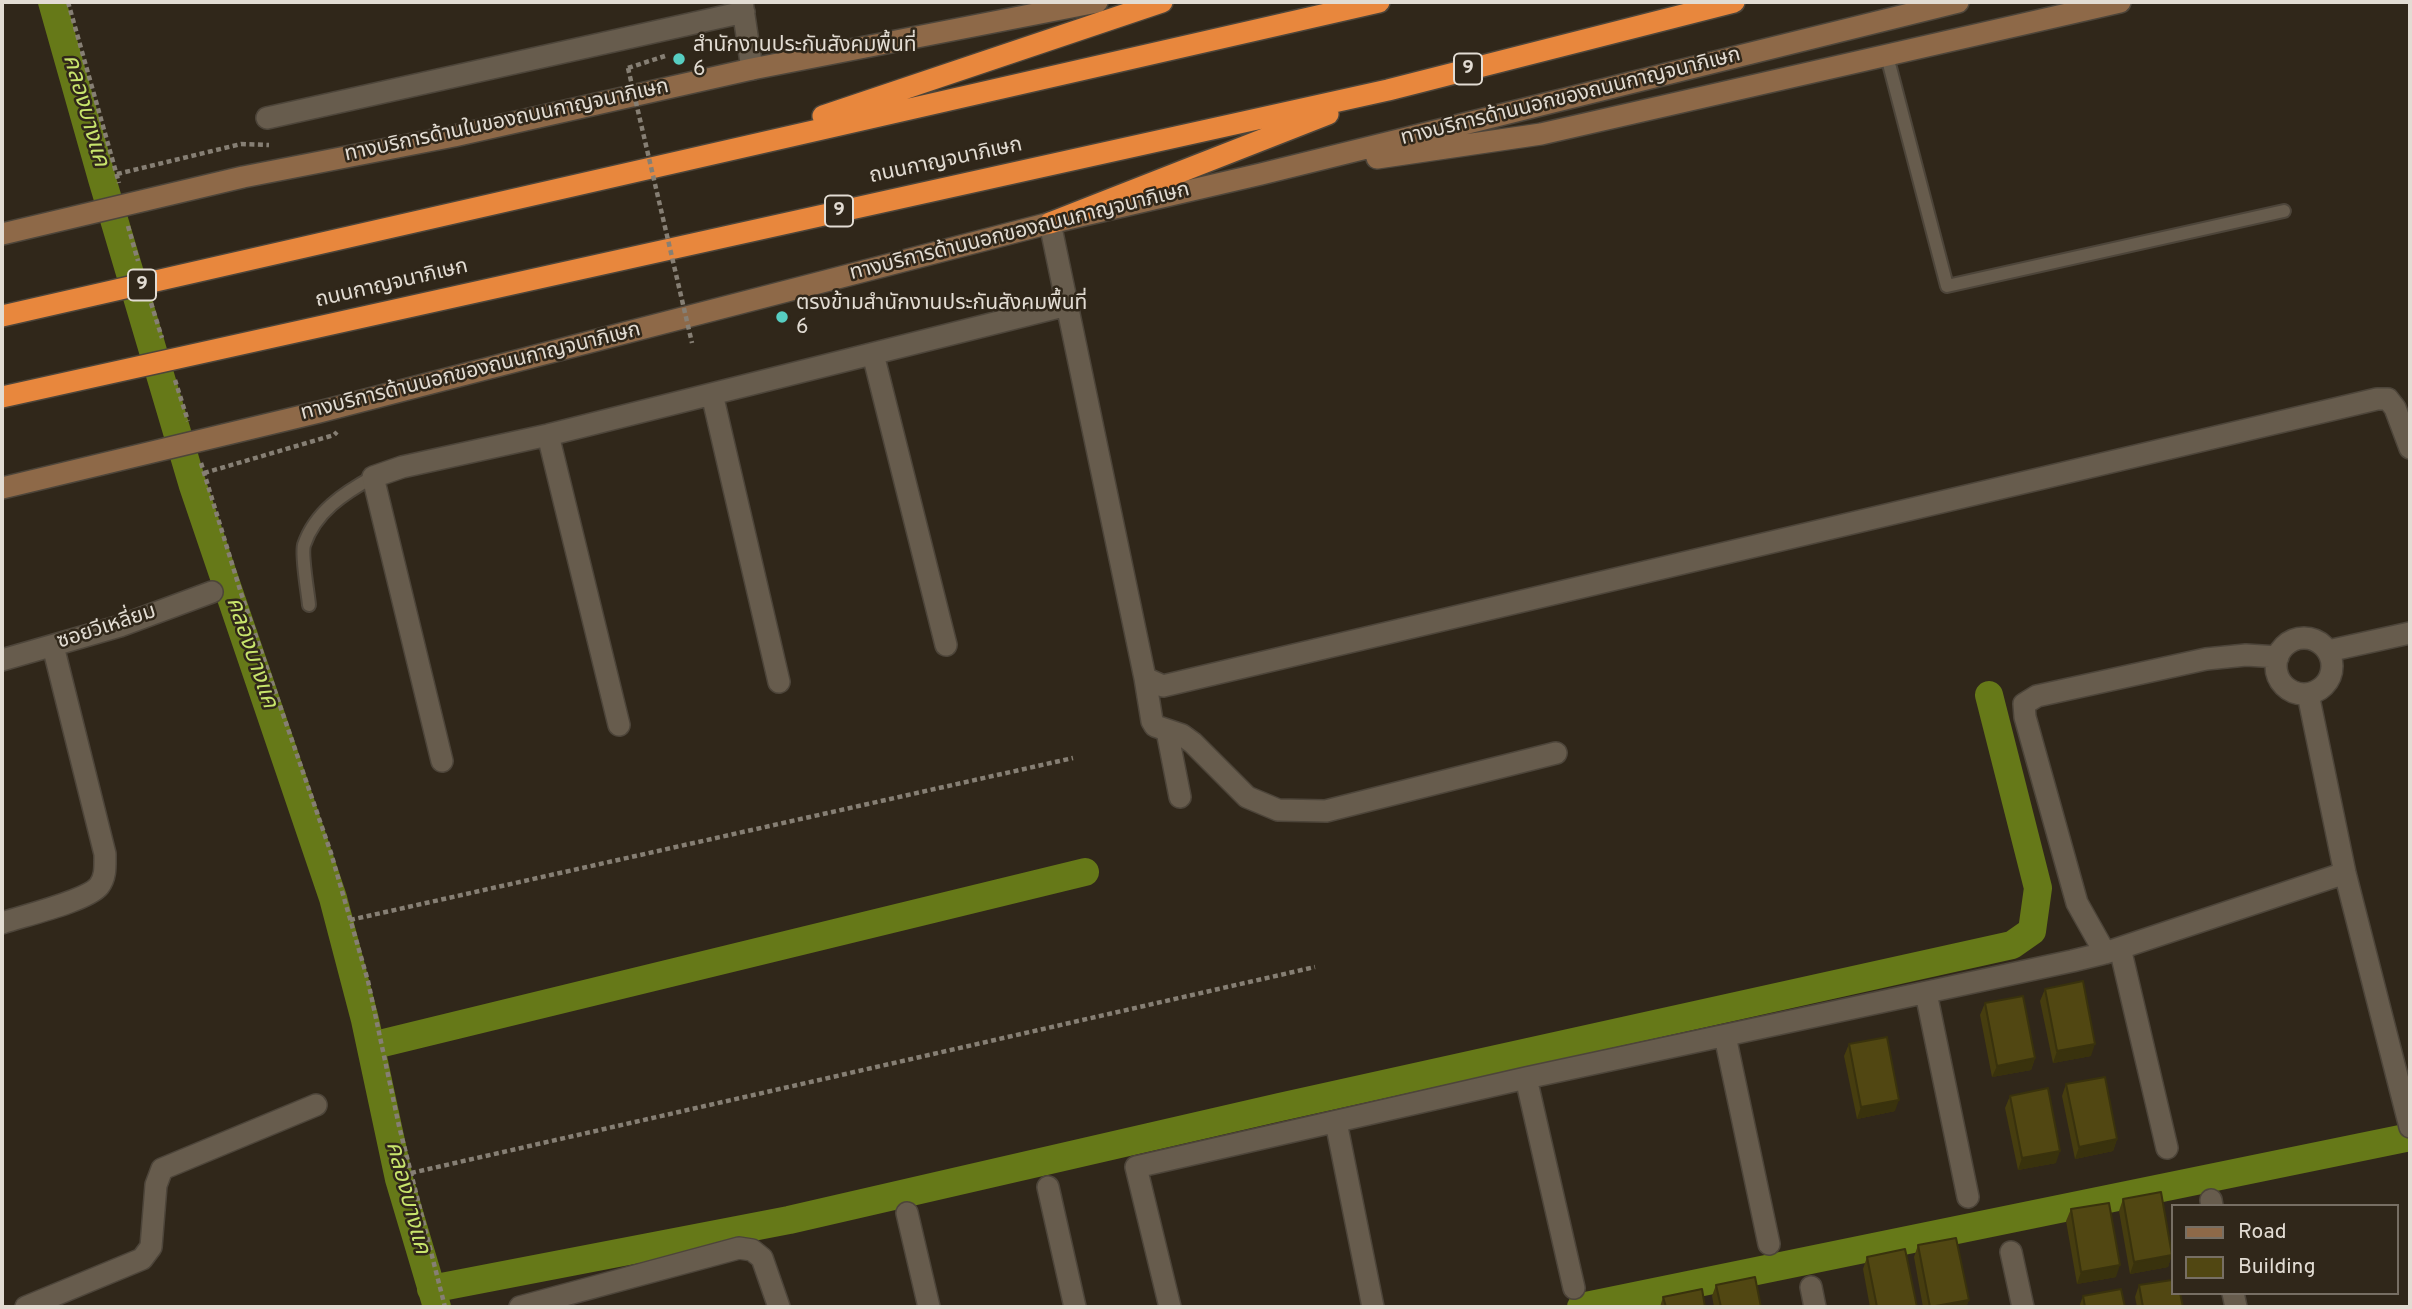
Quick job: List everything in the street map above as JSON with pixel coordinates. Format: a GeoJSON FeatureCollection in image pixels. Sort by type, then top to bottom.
{"type":"FeatureCollection","features":[{"type":"Feature","properties":{"kind":"highway"},"geometry":{"type":"LineString","coordinates":[[711,153],[1162,2]]}},
{"type":"Feature","properties":{"kind":"highway","name":"9"},"geometry":{"type":"LineString","coordinates":[[5,315],[1379,2]]}},
{"type":"Feature","properties":{"kind":"highway","name":"ถนนกาญจนาภิเษก"},"geometry":{"type":"LineString","coordinates":[[2,397],[1388,90],[1734,2]]}},
{"type":"Feature","properties":{"kind":"highway"},"geometry":{"type":"LineString","coordinates":[[1050,223],[1388,90]]}},
{"type":"Feature","properties":{"kind":"main road","name":"ทางบริการด้านในของถนนกาญจนาภิเษก"},"geometry":{"type":"LineString","coordinates":[[2,234],[243,177],[454,136],[752,69],[1097,2]]}},
{"type":"Feature","properties":{"kind":"main road"},"geometry":{"type":"LineString","coordinates":[[1261,174],[1541,134],[2120,2]]}},
{"type":"Feature","properties":{"kind":"main road","name":"ทางบริการด้านนอกของถนนกาญจนาภิเษก"},"geometry":{"type":"LineString","coordinates":[[2,488],[319,412],[1050,223],[1261,174],[1953,3]]}},
{"type":"Feature","properties":{"kind":"street"},"geometry":{"type":"LineString","coordinates":[[267,118],[743,7],[752,69]]}},
{"type":"Feature","properties":{"kind":"street"},"geometry":{"type":"LineString","coordinates":[[1050,223],[1155,726],[1182,735],[1247,797],[1278,810],[1326,811],[1556,753]]}},
{"type":"Feature","properties":{"kind":"street"},"geometry":{"type":"LineString","coordinates":[[442,761],[373,477],[402,467],[548,435],[1068,305]]}},
{"type":"Feature","properties":{"kind":"street"},"geometry":{"type":"LineString","coordinates":[[873,354],[946,645]]}},
{"type":"Feature","properties":{"kind":"street"},"geometry":{"type":"LineString","coordinates":[[712,394],[779,682]]}},
{"type":"Feature","properties":{"kind":"street"},"geometry":{"type":"LineString","coordinates":[[1145,678],[1163,686],[2377,399],[2388,399],[2395,408],[2410,448]]}},
{"type":"Feature","properties":{"kind":"street"},"geometry":{"type":"LineString","coordinates":[[548,435],[619,725]]}},
{"type":"Feature","properties":{"kind":"street","name":"ซอยวีเหลี่ยม"},"geometry":{"type":"LineString","coordinates":[[2,660],[120,626],[212,592]]}},
{"type":"Feature","properties":{"kind":"street"},"geometry":{"type":"LineString","coordinates":[[2328,651],[2410,633]]}},
{"type":"Feature","properties":{"kind":"street"},"geometry":{"type":"LineString","coordinates":[[2311,639],[2328,651],[2332,661],[2329,678],[2324,686],[2308,694],[2292,692],[2277,673],[2278,657],[2291,641],[2311,639]]}},
{"type":"Feature","properties":{"kind":"street"},"geometry":{"type":"LineString","coordinates":[[2,923],[84,896],[97,888],[104,877],[105,855],[53,646]]}},
{"type":"Feature","properties":{"kind":"street"},"geometry":{"type":"LineString","coordinates":[[2167,1148],[2112,950],[2077,903],[2025,717],[2024,704],[2037,696],[2206,659],[2230,655],[2278,657]]}},
{"type":"Feature","properties":{"kind":"street"},"geometry":{"type":"LineString","coordinates":[[2308,694],[2345,873],[2410,1125]]}},
{"type":"Feature","properties":{"kind":"street"},"geometry":{"type":"LineString","coordinates":[[1167,731],[1180,797]]}},
{"type":"Feature","properties":{"kind":"street"},"geometry":{"type":"LineString","coordinates":[[1170,1307],[1136,1167],[2112,950],[2345,873]]}},
{"type":"Feature","properties":{"kind":"street"},"geometry":{"type":"LineString","coordinates":[[1926,993],[1968,1198]]}},
{"type":"Feature","properties":{"kind":"street"},"geometry":{"type":"LineString","coordinates":[[1725,1036],[1769,1244]]}},
{"type":"Feature","properties":{"kind":"street"},"geometry":{"type":"LineString","coordinates":[[1526,1079],[1574,1288]]}},
{"type":"Feature","properties":{"kind":"street"},"geometry":{"type":"LineString","coordinates":[[26,1307],[142,1259],[151,1247],[156,1185],[162,1169],[316,1105]]}},
{"type":"Feature","properties":{"kind":"street"},"geometry":{"type":"LineString","coordinates":[[1336,1122],[1373,1307]]}},
{"type":"Feature","properties":{"kind":"street"},"geometry":{"type":"LineString","coordinates":[[1048,1187],[1076,1307]]}},
{"type":"Feature","properties":{"kind":"street"},"geometry":{"type":"LineString","coordinates":[[907,1213],[929,1307]]}},
{"type":"Feature","properties":{"kind":"street"},"geometry":{"type":"LineString","coordinates":[[520,1307],[738,1248],[752,1250],[762,1258],[779,1307]]}},
{"type":"Feature","properties":{"kind":"street"},"geometry":{"type":"LineString","coordinates":[[2011,1252],[2023,1307]]}},
{"type":"Feature","properties":{"kind":"lane"},"geometry":{"type":"LineString","coordinates":[[1887,56],[1947,286],[2284,211]]}},
{"type":"Feature","properties":{"kind":"lane"},"geometry":{"type":"LineString","coordinates":[[309,605],[303,547],[323,513],[345,492],[373,477]]}},
{"type":"Feature","properties":{"kind":"path"},"geometry":{"type":"LineString","coordinates":[[68,2],[120,187]]}},
{"type":"Feature","properties":{"kind":"path"},"geometry":{"type":"LineString","coordinates":[[665,56],[628,68],[692,343]]}},
{"type":"Feature","properties":{"kind":"path"},"geometry":{"type":"LineString","coordinates":[[117,174],[241,144],[269,145]]}},
{"type":"Feature","properties":{"kind":"path"},"geometry":{"type":"LineString","coordinates":[[128,225],[139,264]]}},
{"type":"Feature","properties":{"kind":"path"},"geometry":{"type":"LineString","coordinates":[[147,290],[163,343]]}},
{"type":"Feature","properties":{"kind":"path"},"geometry":{"type":"LineString","coordinates":[[172,369],[192,434]]}},
{"type":"Feature","properties":{"kind":"path"},"geometry":{"type":"LineString","coordinates":[[204,473],[334,435],[339,429]]}},
{"type":"Feature","properties":{"kind":"path"},"geometry":{"type":"LineString","coordinates":[[200,460],[241,593],[331,853],[368,981],[411,1173],[445,1307]]}},
{"type":"Feature","properties":{"kind":"path"},"geometry":{"type":"LineString","coordinates":[[350,920],[1073,758]]}},
{"type":"Feature","properties":{"kind":"path"},"geometry":{"type":"LineString","coordinates":[[411,1173],[1315,967]]}},
{"type":"Feature","properties":{"kind":"building"},"geometry":{"type":"Polygon","coordinates":[[[2083,981],[2095,1044],[2057,1051],[2045,989],[2083,981]]]}},
{"type":"Feature","properties":{"kind":"building"},"geometry":{"type":"Polygon","coordinates":[[[2023,996],[2035,1058],[1997,1066],[1985,1003],[2023,996]]]}},
{"type":"Feature","properties":{"kind":"building"},"geometry":{"type":"Polygon","coordinates":[[[1887,1037],[1899,1100],[1861,1107],[1849,1044],[1887,1037]]]}},
{"type":"Feature","properties":{"kind":"building"},"geometry":{"type":"Polygon","coordinates":[[[2105,1077],[2117,1139],[2079,1147],[2066,1084],[2105,1077]]]}},
{"type":"Feature","properties":{"kind":"building"},"geometry":{"type":"Polygon","coordinates":[[[2048,1088],[2060,1151],[2022,1158],[2010,1096],[2048,1088]]]}},
{"type":"Feature","properties":{"kind":"building"},"geometry":{"type":"Polygon","coordinates":[[[2161,1192],[2170,1255],[2134,1262],[2123,1199],[2161,1192]]]}},
{"type":"Feature","properties":{"kind":"building"},"geometry":{"type":"Polygon","coordinates":[[[2109,1203],[2120,1265],[2081,1272],[2071,1209],[2109,1203]]]}},
{"type":"Feature","properties":{"kind":"building"},"geometry":{"type":"Polygon","coordinates":[[[1956,1238],[1969,1300],[1930,1307],[1918,1245],[1956,1238]]]}},
{"type":"Feature","properties":{"kind":"building"},"geometry":{"type":"Polygon","coordinates":[[[1905,1249],[1917,1307],[1877,1307],[1867,1257],[1905,1249]]]}},
{"type":"Feature","properties":{"kind":"building"},"geometry":{"type":"Polygon","coordinates":[[[1755,1277],[1761,1307],[1721,1307],[1716,1285],[1755,1277]]]}},
{"type":"Feature","properties":{"kind":"building"},"geometry":{"type":"Polygon","coordinates":[[[2170,1280],[2170,1295],[2180,1295],[2183,1307],[2143,1307],[2139,1285],[2170,1280]]]}},
{"type":"Feature","properties":{"kind":"building"},"geometry":{"type":"Polygon","coordinates":[[[1702,1289],[1705,1307],[1666,1307],[1663,1297],[1702,1289]]]}},
{"type":"Feature","properties":{"kind":"building"},"geometry":{"type":"Polygon","coordinates":[[[2121,1289],[2125,1307],[2085,1307],[2083,1296],[2121,1289]]]}},
{"type":"Feature","properties":{"kind":"waterway","name":"คลองบางแค"},"geometry":{"type":"LineString","coordinates":[[52,2],[193,486],[333,898],[365,1020],[399,1179],[437,1307]]}},
{"type":"Feature","properties":{"kind":"waterway"},"geometry":{"type":"LineString","coordinates":[[431,1289],[789,1220],[1280,1107],[2012,945],[2032,931],[2038,888],[1989,695]]}},
{"type":"Feature","properties":{"kind":"waterway"},"geometry":{"type":"LineString","coordinates":[[371,1046],[1085,872]]}},
{"type":"Feature","properties":{"kind":"waterway"},"geometry":{"type":"LineString","coordinates":[[1581,1307],[2410,1137]]}},
{"type":"Feature","properties":{"kind":"place","name":"สำนักงานประกันสังคมพื้นที่ 6"},"geometry":{"type":"Point","coordinates":[679,59]}},
{"type":"Feature","properties":{"kind":"place","name":"ตรงข้ามสำนักงานประกันสังคมพื้นที่ 6"},"geometry":{"type":"Point","coordinates":[782,317]}}]}
